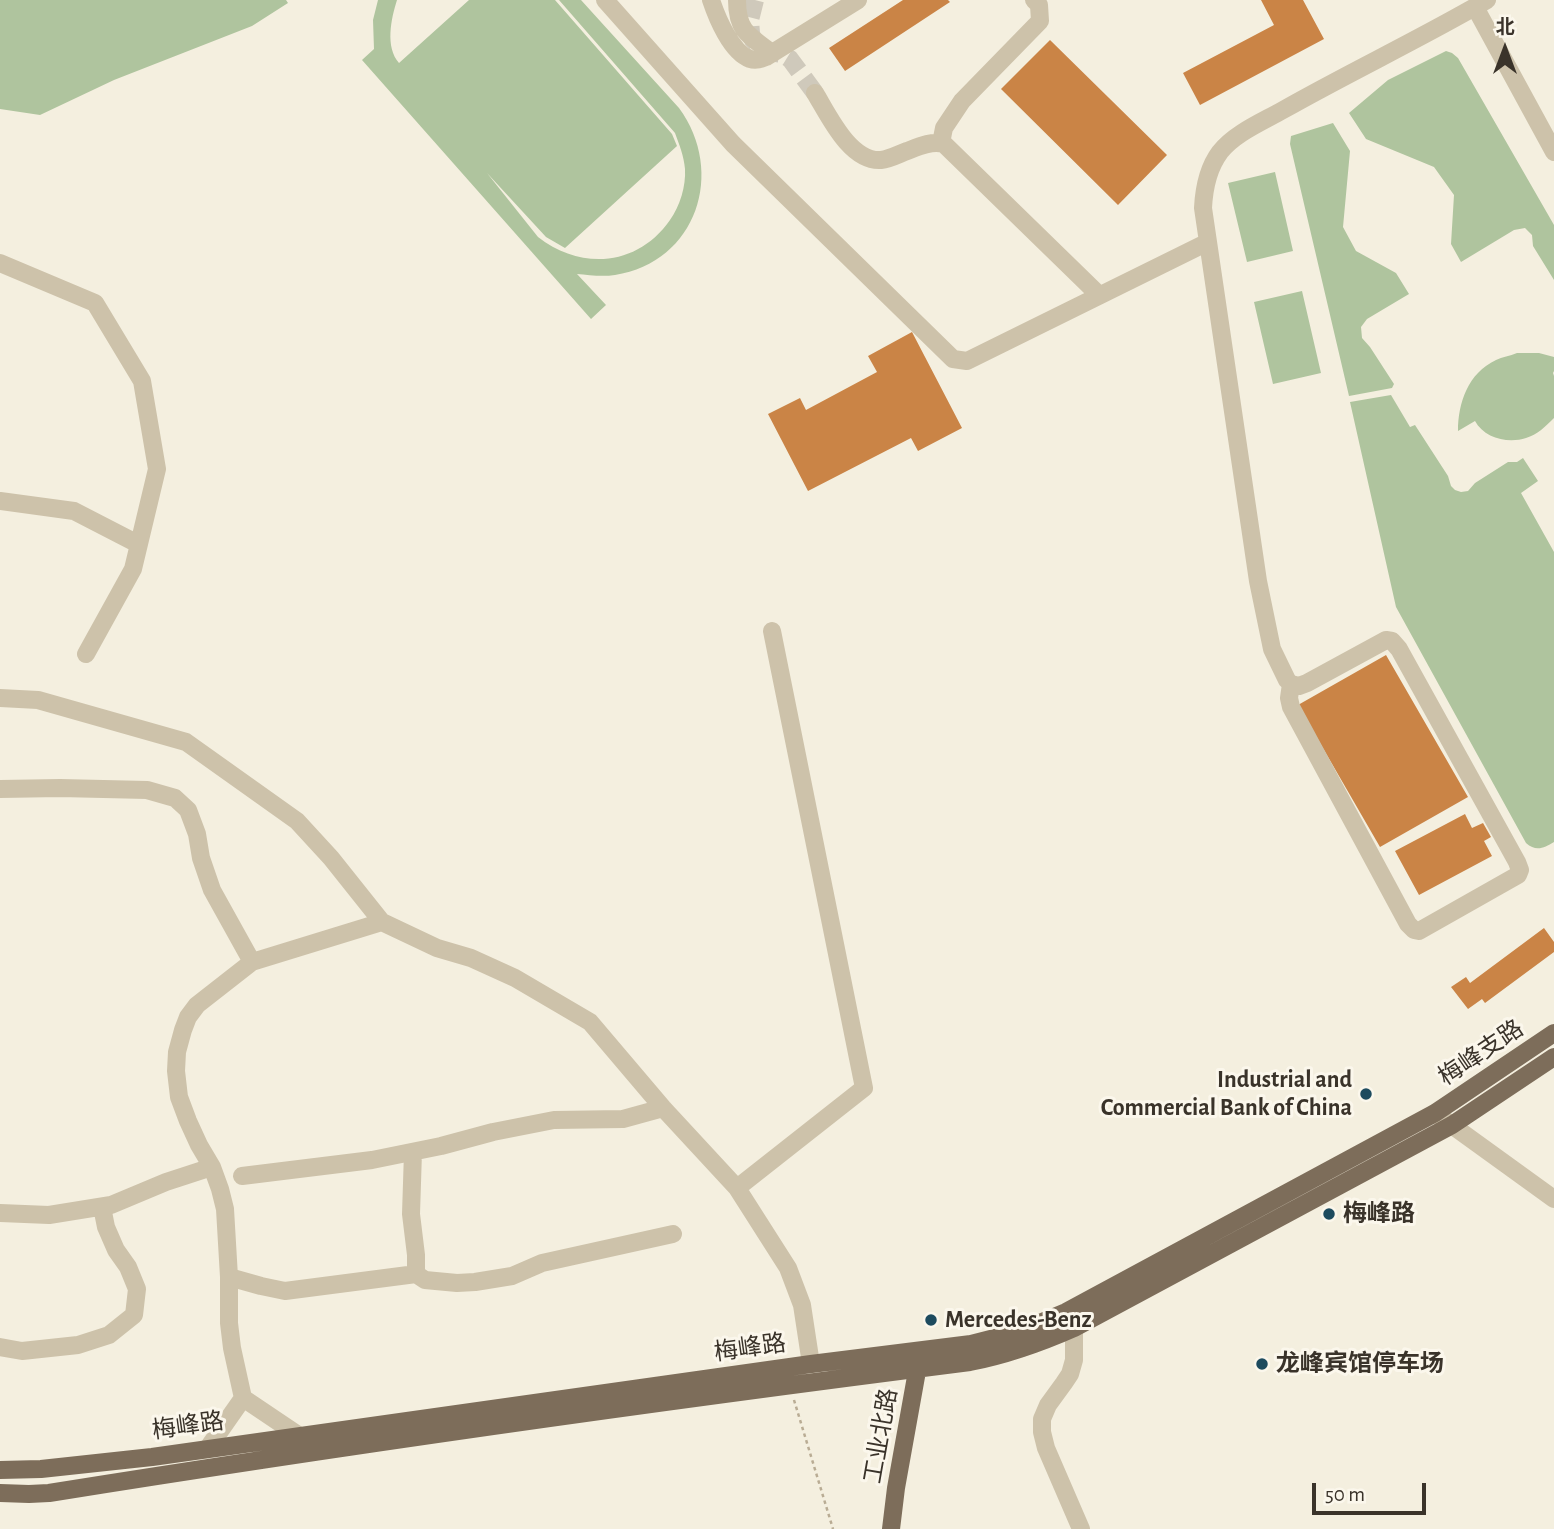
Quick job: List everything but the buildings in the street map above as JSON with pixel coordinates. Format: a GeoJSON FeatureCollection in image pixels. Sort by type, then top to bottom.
{"type":"FeatureCollection","features":[{"type":"Feature","properties":{"kind":"main road","name":"梅峰支路"},"geometry":{"type":"LineString","coordinates":[[1435,1113],[1554,1033]]}},
{"type":"Feature","properties":{"kind":"main road","name":"梅峰支路"},"geometry":{"type":"LineString","coordinates":[[1452,1125],[1554,1057]]}},
{"type":"Feature","properties":{"kind":"main road","name":"梅峰路"},"geometry":{"type":"LineString","coordinates":[[0,1493],[49,1493],[182,1471],[718,1394],[919,1360],[1035,1326],[1435,1113]]}},
{"type":"Feature","properties":{"kind":"main road","name":"梅峰路"},"geometry":{"type":"LineString","coordinates":[[0,1470],[52,1468],[152,1457],[811,1364],[993,1358],[1043,1342],[1074,1328],[1452,1125]]}},
{"type":"Feature","properties":{"kind":"main road","name":"工业北路"},"geometry":{"type":"LineString","coordinates":[[891,1529],[919,1360]]}},
{"type":"Feature","properties":{"kind":"street"},"geometry":{"type":"LineString","coordinates":[[605,0],[733,144],[953,359],[967,361],[1208,242]]}},
{"type":"Feature","properties":{"kind":"street"},"geometry":{"type":"LineString","coordinates":[[711,0],[716,16],[736,49],[749,59],[758,60],[858,0]]}},
{"type":"Feature","properties":{"kind":"street"},"geometry":{"type":"LineString","coordinates":[[737,0],[741,26],[772,53]]}},
{"type":"Feature","properties":{"kind":"street"},"geometry":{"type":"LineString","coordinates":[[941,143],[944,128],[962,101],[1040,22],[1039,5],[1034,0]]}},
{"type":"Feature","properties":{"kind":"street"},"geometry":{"type":"LineString","coordinates":[[1291,684],[1291,706],[1414,930],[1419,931],[1518,875],[1520,870],[1517,862],[1399,649],[1392,641],[1386,640],[1298,686],[1287,680],[1272,649],[1258,581],[1203,208],[1208,175],[1221,151],[1234,138],[1481,4],[1554,152]]}},
{"type":"Feature","properties":{"kind":"street"},"geometry":{"type":"LineString","coordinates":[[815,93],[849,146],[859,154],[883,160],[928,143],[944,144],[1099,296]]}},
{"type":"Feature","properties":{"kind":"street"},"geometry":{"type":"LineString","coordinates":[[0,263],[95,303],[142,381],[157,469],[133,569],[86,654]]}},
{"type":"Feature","properties":{"kind":"street"},"geometry":{"type":"LineString","coordinates":[[0,501],[74,511],[138,544]]}},
{"type":"Feature","properties":{"kind":"street"},"geometry":{"type":"LineString","coordinates":[[737,1188],[864,1088],[772,631]]}},
{"type":"Feature","properties":{"kind":"street"},"geometry":{"type":"LineString","coordinates":[[0,698],[38,700],[186,742],[297,821],[331,858],[382,922],[437,948],[471,958],[515,978],[590,1022],[663,1108],[737,1188],[788,1268],[802,1304],[811,1364]]}},
{"type":"Feature","properties":{"kind":"street"},"geometry":{"type":"LineString","coordinates":[[0,789],[147,790],[175,798],[188,810],[212,890],[252,962]]}},
{"type":"Feature","properties":{"kind":"street"},"geometry":{"type":"LineString","coordinates":[[298,1435],[243,1398],[229,1323],[225,1209],[212,1167],[193,1133],[179,1097],[177,1052],[188,1017],[197,1005],[252,962],[382,922]]}},
{"type":"Feature","properties":{"kind":"street"},"geometry":{"type":"LineString","coordinates":[[242,1176],[372,1160],[554,1120],[623,1119],[663,1108]]}},
{"type":"Feature","properties":{"kind":"street"},"geometry":{"type":"LineString","coordinates":[[1435,1113],[1554,1199]]}},
{"type":"Feature","properties":{"kind":"street"},"geometry":{"type":"LineString","coordinates":[[413,1152],[411,1214],[416,1274]]}},
{"type":"Feature","properties":{"kind":"street"},"geometry":{"type":"LineString","coordinates":[[0,1213],[49,1215],[111,1205],[166,1182],[212,1167]]}},
{"type":"Feature","properties":{"kind":"street"},"geometry":{"type":"LineString","coordinates":[[0,1347],[22,1351],[78,1345],[108,1335],[134,1315],[137,1289],[106,1227],[102,1206]]}},
{"type":"Feature","properties":{"kind":"street"},"geometry":{"type":"LineString","coordinates":[[229,1277],[285,1291],[416,1274],[425,1280],[475,1282],[512,1276],[542,1263],[673,1234]]}},
{"type":"Feature","properties":{"kind":"street"},"geometry":{"type":"LineString","coordinates":[[1074,1328],[1072,1367],[1048,1405],[1042,1419],[1042,1432],[1046,1448],[1081,1529]]}},
{"type":"Feature","properties":{"kind":"street"},"geometry":{"type":"LineString","coordinates":[[208,1448],[243,1398]]}},
{"type":"Feature","properties":{"kind":"path"},"geometry":{"type":"LineString","coordinates":[[793,1396],[833,1529]]}},
{"type":"Feature","properties":{"kind":"green space"},"geometry":{"type":"Polygon","coordinates":[[[0,0],[286,0],[288,3],[252,26],[114,80],[40,115],[0,109],[0,0]]]}},
{"type":"Feature","properties":{"kind":"green space"},"geometry":{"type":"Polygon","coordinates":[[[378,0],[397,0],[391,24],[391,41],[399,63],[469,0],[555,0],[672,134],[677,146],[565,248],[546,237],[487,173],[538,237],[573,255],[591,259],[608,258],[626,255],[642,247],[670,220],[683,189],[685,169],[675,133],[559,0],[581,0],[679,108],[693,133],[700,159],[701,186],[695,211],[684,233],[666,252],[643,267],[610,276],[577,274],[606,305],[591,319],[362,60],[374,49],[373,20],[378,0]]]}},
{"type":"Feature","properties":{"kind":"green space"},"geometry":{"type":"Polygon","coordinates":[[[1446,51],[1458,58],[1554,225],[1554,280],[1533,246],[1532,235],[1525,228],[1514,230],[1461,262],[1451,244],[1454,195],[1434,167],[1366,139],[1349,113],[1388,80],[1446,51]]]}},
{"type":"Feature","properties":{"kind":"green space"},"geometry":{"type":"Polygon","coordinates":[[[1333,123],[1350,151],[1343,227],[1356,251],[1396,273],[1409,294],[1367,319],[1361,327],[1362,338],[1394,384],[1392,388],[1349,396],[1290,144],[1291,136],[1333,123]]]}},
{"type":"Feature","properties":{"kind":"green space"},"geometry":{"type":"Polygon","coordinates":[[[1275,172],[1293,251],[1247,262],[1228,183],[1275,172]]]}},
{"type":"Feature","properties":{"kind":"green space"},"geometry":{"type":"Polygon","coordinates":[[[1302,291],[1321,373],[1273,384],[1254,302],[1302,291]]]}},
{"type":"Feature","properties":{"kind":"green space"},"geometry":{"type":"Polygon","coordinates":[[[1517,353],[1539,353],[1554,357],[1554,418],[1538,432],[1519,440],[1504,440],[1490,435],[1475,421],[1458,431],[1466,390],[1478,373],[1498,359],[1517,353]]]}},
{"type":"Feature","properties":{"kind":"green space"},"geometry":{"type":"Polygon","coordinates":[[[1391,395],[1410,427],[1415,425],[1455,490],[1468,491],[1475,483],[1508,462],[1517,462],[1523,458],[1538,481],[1521,493],[1554,552],[1554,842],[1543,847],[1537,848],[1526,843],[1396,607],[1350,402],[1391,395]]]}},
{"type":"Feature","properties":{"kind":"tunnel"},"geometry":{"type":"LineString","coordinates":[[755,0],[750,20],[753,40],[764,51],[782,54],[790,59],[815,93]]}},
{"type":"Feature","properties":{"kind":"place","name":"Industrial and Commercial Bank of China"},"geometry":{"type":"Point","coordinates":[1366,1094]}},
{"type":"Feature","properties":{"kind":"place","name":"梅峰路"},"geometry":{"type":"Point","coordinates":[1329,1214]}},
{"type":"Feature","properties":{"kind":"place","name":"Mercedes-Benz"},"geometry":{"type":"Point","coordinates":[931,1320]}},
{"type":"Feature","properties":{"kind":"place","name":"龙峰宾馆停车场"},"geometry":{"type":"Point","coordinates":[1262,1364]}}]}
